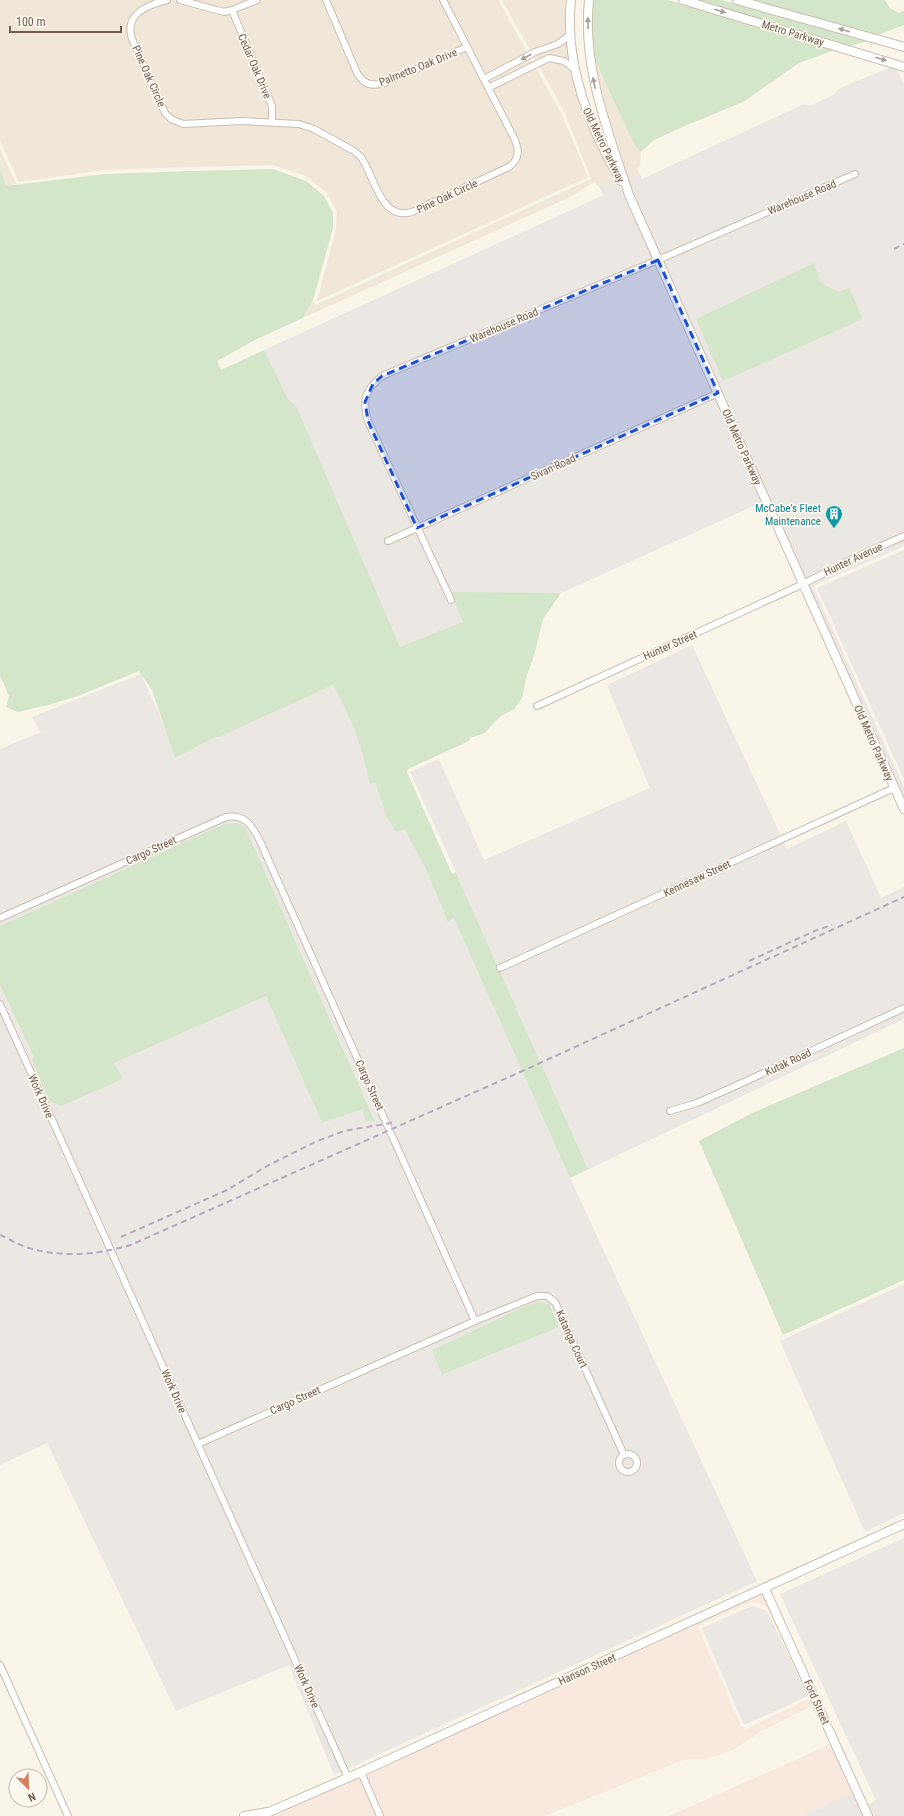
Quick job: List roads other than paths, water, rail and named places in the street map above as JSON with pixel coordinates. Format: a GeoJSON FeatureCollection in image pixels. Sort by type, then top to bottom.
{"type":"FeatureCollection","features":[{"type":"Feature","properties":{"kind":"street","name":"Pine Oak Circle"},"geometry":{"type":"LineString","coordinates":[[167,0],[144,8],[137,13],[131,22],[130,28],[132,39],[167,116],[174,122],[184,124],[232,121],[289,122],[307,126],[354,151],[365,163],[387,208],[396,214],[407,214],[509,167],[517,160],[518,146],[443,0]]}},
{"type":"Feature","properties":{"kind":"street"},"geometry":{"type":"LineString","coordinates":[[180,0],[217,11],[232,10],[257,0]]}},
{"type":"Feature","properties":{"kind":"street","name":"Palmetto Oak Drive"},"geometry":{"type":"LineString","coordinates":[[326,0],[356,73],[362,80],[369,84],[379,85],[467,47]]}},
{"type":"Feature","properties":{"kind":"street","name":"Old Metro Parkway"},"geometry":{"type":"LineString","coordinates":[[571,0],[571,34],[574,68],[588,113],[612,166],[629,195]]}},
{"type":"Feature","properties":{"kind":"street","name":"Old Metro Parkway"},"geometry":{"type":"LineString","coordinates":[[589,0],[588,17],[591,67],[596,91],[608,132],[629,195],[904,809]]}},
{"type":"Feature","properties":{"kind":"street","name":"Metro Parkway"},"geometry":{"type":"LineString","coordinates":[[683,0],[904,67]]}},
{"type":"Feature","properties":{"kind":"street","name":"Metro Parkway"},"geometry":{"type":"LineString","coordinates":[[737,0],[904,47]]}},
{"type":"Feature","properties":{"kind":"street","name":"Cedar Oak Drive"},"geometry":{"type":"LineString","coordinates":[[232,10],[272,106],[272,122]]}},
{"type":"Feature","properties":{"kind":"street"},"geometry":{"type":"LineString","coordinates":[[484,79],[558,44],[571,34]]}},
{"type":"Feature","properties":{"kind":"street"},"geometry":{"type":"LineString","coordinates":[[545,49],[549,58]]}},
{"type":"Feature","properties":{"kind":"street"},"geometry":{"type":"LineString","coordinates":[[488,88],[549,58],[564,60],[574,68]]}},
{"type":"Feature","properties":{"kind":"street"},"geometry":{"type":"LineString","coordinates":[[506,68],[510,77]]}},
{"type":"Feature","properties":{"kind":"street"},"geometry":{"type":"LineString","coordinates":[[588,113],[598,129],[604,133],[608,132]]}},
{"type":"Feature","properties":{"kind":"street","name":"Warehouse Road"},"geometry":{"type":"LineString","coordinates":[[451,600],[368,421],[365,402],[367,392],[373,384],[388,374],[658,260],[855,174]]}},
{"type":"Feature","properties":{"kind":"street","name":"Sivan Road"},"geometry":{"type":"LineString","coordinates":[[388,542],[718,393]]}},
{"type":"Feature","properties":{"kind":"street","name":"Hunter Avenue"},"geometry":{"type":"LineString","coordinates":[[803,584],[846,562],[904,536]]}},
{"type":"Feature","properties":{"kind":"street","name":"Hunter Street"},"geometry":{"type":"LineString","coordinates":[[537,706],[803,584]]}},
{"type":"Feature","properties":{"kind":"street","name":"Kennesaw Street"},"geometry":{"type":"LineString","coordinates":[[500,968],[894,788]]}},
{"type":"Feature","properties":{"kind":"street","name":"Cargo Street"},"geometry":{"type":"LineString","coordinates":[[0,918],[226,817],[235,816],[244,818],[253,827],[259,838],[475,1322],[198,1444]]}},
{"type":"Feature","properties":{"kind":"street","name":"Work Drive"},"geometry":{"type":"LineString","coordinates":[[0,1004],[348,1778]]}},
{"type":"Feature","properties":{"kind":"street","name":"Kutak Road"},"geometry":{"type":"LineString","coordinates":[[670,1111],[697,1103],[904,1008]]}},
{"type":"Feature","properties":{"kind":"street","name":"Katanga Court"},"geometry":{"type":"LineString","coordinates":[[475,1322],[537,1296],[547,1296],[555,1302],[624,1455]]}},
{"type":"Feature","properties":{"kind":"street","name":"Hanson Street"},"geometry":{"type":"LineString","coordinates":[[244,1816],[266,1814],[348,1778],[765,1589],[904,1524]]}},
{"type":"Feature","properties":{"kind":"street","name":"Ford Street"},"geometry":{"type":"LineString","coordinates":[[765,1589],[868,1816]]}},
{"type":"Feature","properties":{"kind":"street"},"geometry":{"type":"LineString","coordinates":[[0,1665],[68,1816]]}},
{"type":"Feature","properties":{"kind":"street"},"geometry":{"type":"LineString","coordinates":[[361,1772],[380,1816]]}},
{"type":"Feature","properties":{"kind":"railway"},"geometry":{"type":"LineString","coordinates":[[894,249],[904,244]]}},
{"type":"Feature","properties":{"kind":"railway"},"geometry":{"type":"LineString","coordinates":[[0,1235],[29,1248],[68,1254],[94,1253],[133,1244],[518,1073],[904,897]]}},
{"type":"Feature","properties":{"kind":"railway"},"geometry":{"type":"LineString","coordinates":[[749,961],[817,930],[832,925]]}},
{"type":"Feature","properties":{"kind":"railway"},"geometry":{"type":"LineString","coordinates":[[121,1237],[227,1190],[267,1166],[315,1142],[344,1131],[396,1122]]}},
{"type":"Feature","properties":{"kind":"place","name":"McCabe's Fleet Maintenance"},"geometry":{"type":"Point","coordinates":[834,529]}}]}
